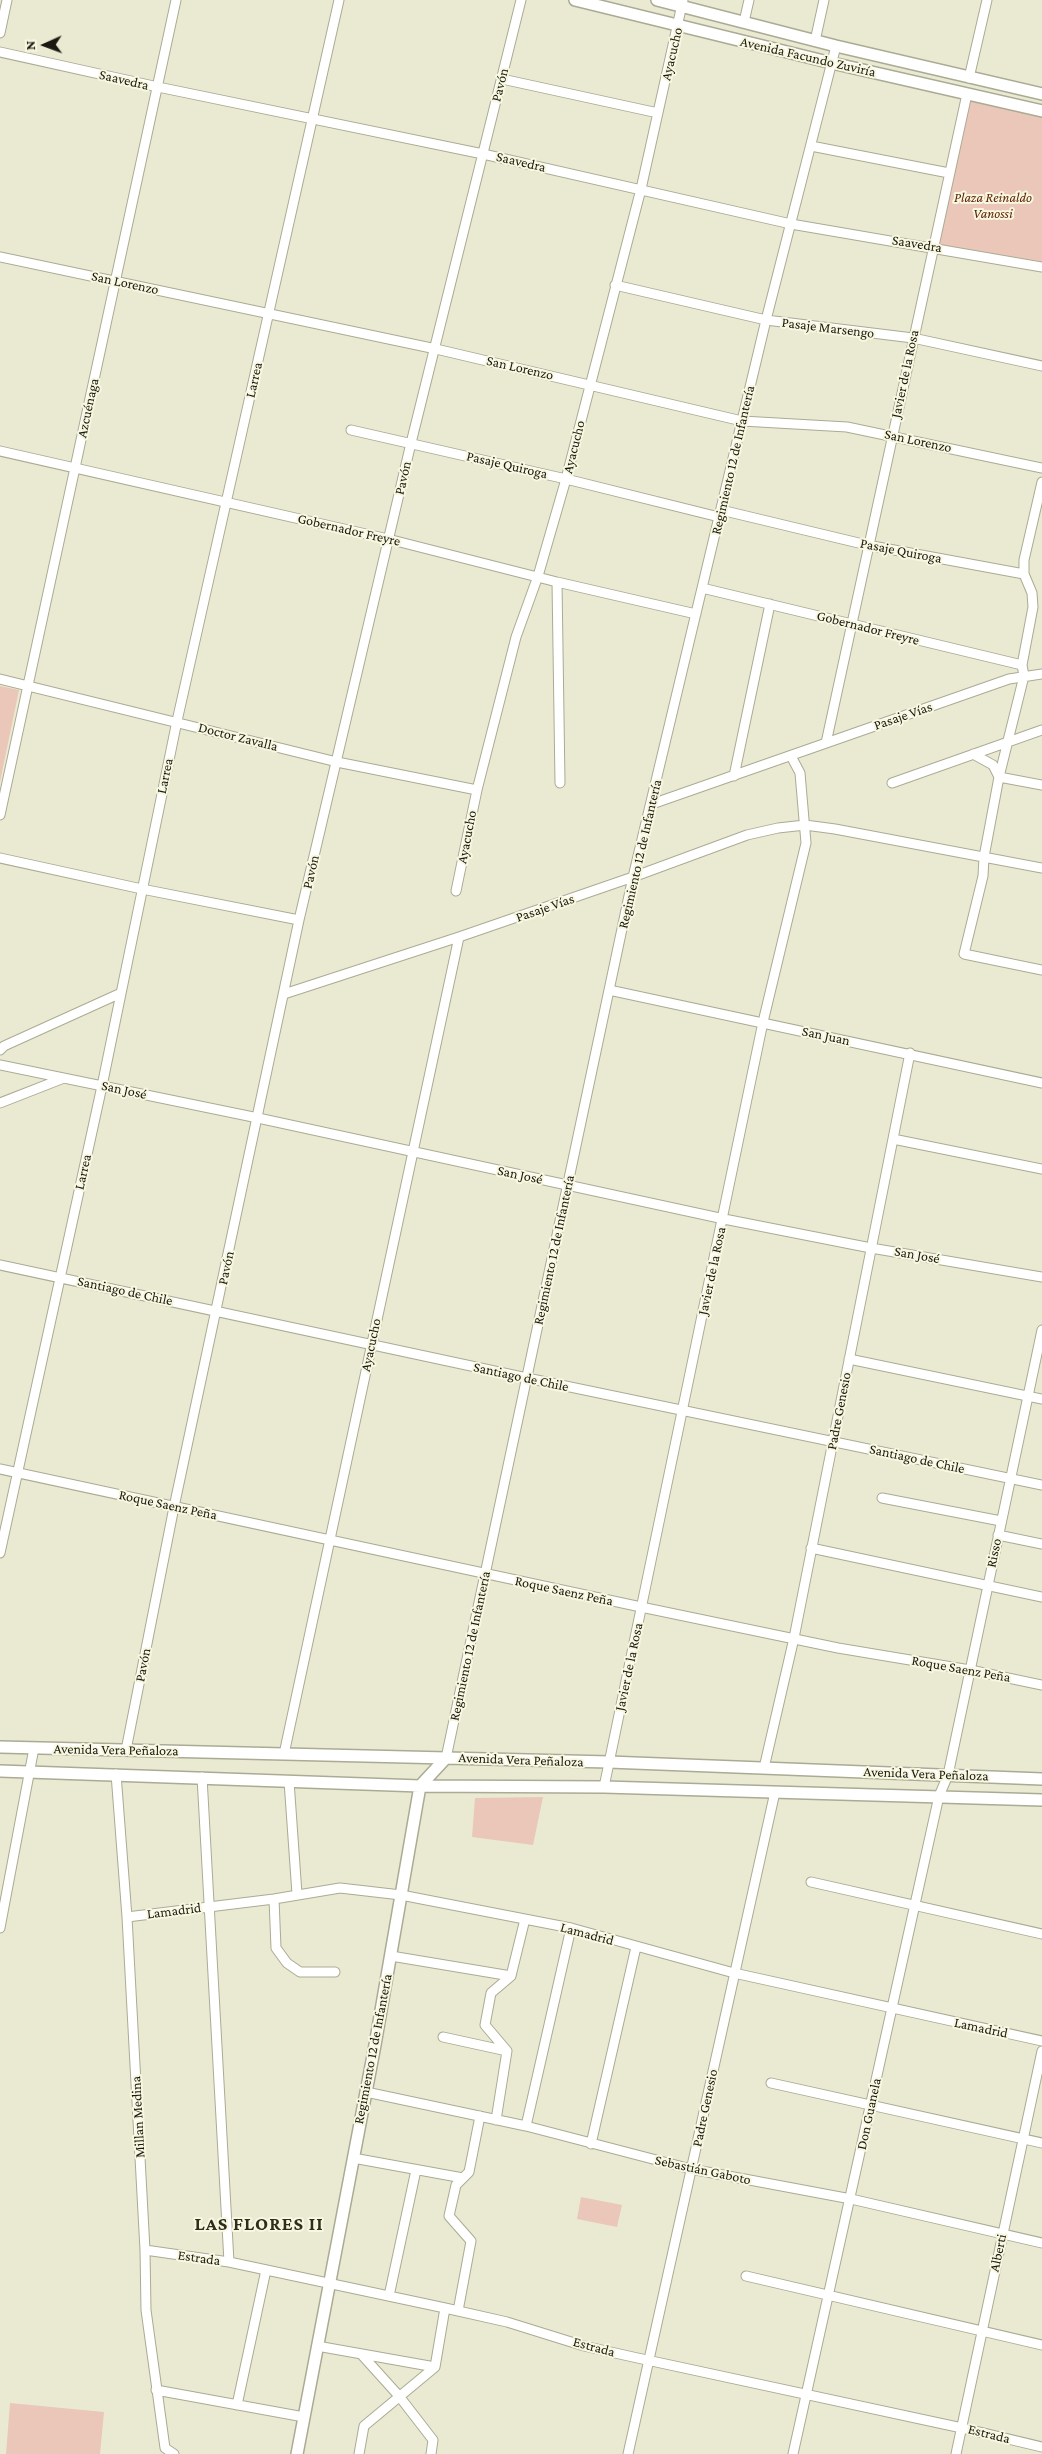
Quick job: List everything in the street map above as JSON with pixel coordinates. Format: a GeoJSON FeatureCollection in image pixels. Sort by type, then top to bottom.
{"type":"FeatureCollection","features":[{"type":"Feature","properties":{"kind":"main road","name":"Avenida Facundo Zuviría"},"geometry":{"type":"LineString","coordinates":[[575,0],[832,63],[1042,110]]}},
{"type":"Feature","properties":{"kind":"main road","name":"Avenida Facundo Zuviría"},"geometry":{"type":"LineString","coordinates":[[657,0],[683,3],[815,41],[1042,94]]}},
{"type":"Feature","properties":{"kind":"main road","name":"Avenida Vera Peñaloza"},"geometry":{"type":"LineString","coordinates":[[0,1747],[609,1762],[1042,1779]]}},
{"type":"Feature","properties":{"kind":"main road"},"geometry":{"type":"LineString","coordinates":[[420,1786],[446,1758]]}},
{"type":"Feature","properties":{"kind":"main road","name":"Avenida Vera Peñaloza"},"geometry":{"type":"LineString","coordinates":[[0,1771],[420,1786],[604,1787],[1042,1800]]}},
{"type":"Feature","properties":{"kind":"main road","name":"Regimiento 12 de Infantería"},"geometry":{"type":"LineString","coordinates":[[297,2454],[366,2092],[420,1786]]}},
{"type":"Feature","properties":{"kind":"street"},"geometry":{"type":"LineString","coordinates":[[0,33],[7,0]]}},
{"type":"Feature","properties":{"kind":"street","name":"Azcuénaga"},"geometry":{"type":"LineString","coordinates":[[0,815],[176,0]]}},
{"type":"Feature","properties":{"kind":"street","name":"Larrea"},"geometry":{"type":"LineString","coordinates":[[0,1553],[102,1086],[176,721],[340,0]]}},
{"type":"Feature","properties":{"kind":"street","name":"Pavón"},"geometry":{"type":"LineString","coordinates":[[126,1750],[174,1507],[299,920],[411,443],[436,349],[521,0]]}},
{"type":"Feature","properties":{"kind":"street"},"geometry":{"type":"LineString","coordinates":[[744,22],[749,0]]}},
{"type":"Feature","properties":{"kind":"street"},"geometry":{"type":"LineString","coordinates":[[815,41],[824,0]]}},
{"type":"Feature","properties":{"kind":"street"},"geometry":{"type":"LineString","coordinates":[[969,78],[987,0]]}},
{"type":"Feature","properties":{"kind":"street","name":"Ayacucho"},"geometry":{"type":"LineString","coordinates":[[456,891],[476,790],[516,637],[538,576],[566,479],[589,384],[641,189],[683,3]]}},
{"type":"Feature","properties":{"kind":"street","name":"Regimiento 12 de Infantería"},"geometry":{"type":"LineString","coordinates":[[446,1758],[633,877],[652,804],[766,320],[836,46]]}},
{"type":"Feature","properties":{"kind":"street","name":"Saavedra"},"geometry":{"type":"LineString","coordinates":[[0,52],[158,88],[483,154],[791,224],[933,246],[1042,267]]}},
{"type":"Feature","properties":{"kind":"street"},"geometry":{"type":"LineString","coordinates":[[502,79],[658,113]]}},
{"type":"Feature","properties":{"kind":"street","name":"Javier de la Rosa"},"geometry":{"type":"LineString","coordinates":[[826,743],[967,94]]}},
{"type":"Feature","properties":{"kind":"street"},"geometry":{"type":"LineString","coordinates":[[811,146],[949,172]]}},
{"type":"Feature","properties":{"kind":"street","name":"San Lorenzo"},"geometry":{"type":"LineString","coordinates":[[0,257],[436,349],[742,421],[847,427],[1042,468]]}},
{"type":"Feature","properties":{"kind":"street","name":"Pasaje Marsengo"},"geometry":{"type":"LineString","coordinates":[[615,285],[766,320],[913,338],[1042,366]]}},
{"type":"Feature","properties":{"kind":"street","name":"Pasaje Quiroga"},"geometry":{"type":"LineString","coordinates":[[352,430],[868,545],[1024,574]]}},
{"type":"Feature","properties":{"kind":"street","name":"Gobernador Freyre"},"geometry":{"type":"LineString","coordinates":[[0,451],[388,539],[557,582],[696,614]]}},
{"type":"Feature","properties":{"kind":"street"},"geometry":{"type":"LineString","coordinates":[[1042,482],[1024,560],[1024,574],[1032,593],[1033,607],[1022,665],[1024,676],[1007,742],[984,857],[983,876],[964,954],[1042,970]]}},
{"type":"Feature","properties":{"kind":"street"},"geometry":{"type":"LineString","coordinates":[[557,582],[560,783]]}},
{"type":"Feature","properties":{"kind":"street","name":"Gobernador Freyre"},"geometry":{"type":"LineString","coordinates":[[702,588],[1022,665]]}},
{"type":"Feature","properties":{"kind":"street"},"geometry":{"type":"LineString","coordinates":[[734,776],[770,604]]}},
{"type":"Feature","properties":{"kind":"street","name":"Pasaje Vías"},"geometry":{"type":"LineString","coordinates":[[652,804],[1009,679],[1042,674]]}},
{"type":"Feature","properties":{"kind":"street","name":"Doctor Zavalla"},"geometry":{"type":"LineString","coordinates":[[0,679],[337,762],[476,790]]}},
{"type":"Feature","properties":{"kind":"street"},"geometry":{"type":"LineString","coordinates":[[892,783],[1042,730]]}},
{"type":"Feature","properties":{"kind":"street"},"geometry":{"type":"LineString","coordinates":[[973,754],[993,765],[1000,777],[1042,785]]}},
{"type":"Feature","properties":{"kind":"street","name":"Javier de la Rosa"},"geometry":{"type":"LineString","coordinates":[[604,1787],[682,1410],[724,1219],[763,1022],[806,843],[800,773],[791,756]]}},
{"type":"Feature","properties":{"kind":"street"},"geometry":{"type":"LineString","coordinates":[[805,826],[835,828],[1042,868]]}},
{"type":"Feature","properties":{"kind":"street","name":"Pasaje Vías"},"geometry":{"type":"LineString","coordinates":[[284,994],[459,937],[633,877],[747,835],[778,828],[805,826]]}},
{"type":"Feature","properties":{"kind":"street"},"geometry":{"type":"LineString","coordinates":[[0,858],[142,889],[299,920]]}},
{"type":"Feature","properties":{"kind":"street","name":"Ayacucho"},"geometry":{"type":"LineString","coordinates":[[284,1754],[328,1540],[459,937]]}},
{"type":"Feature","properties":{"kind":"street","name":"San Juan"},"geometry":{"type":"LineString","coordinates":[[609,990],[910,1053],[1042,1083]]}},
{"type":"Feature","properties":{"kind":"street"},"geometry":{"type":"LineString","coordinates":[[0,1050],[4,1046],[121,993]]}},
{"type":"Feature","properties":{"kind":"street","name":"Padre Genesio"},"geometry":{"type":"LineString","coordinates":[[764,1768],[794,1638],[910,1053]]}},
{"type":"Feature","properties":{"kind":"street","name":"San José"},"geometry":{"type":"LineString","coordinates":[[0,1065],[258,1118],[724,1219],[871,1248],[1042,1277]]}},
{"type":"Feature","properties":{"kind":"street"},"geometry":{"type":"LineString","coordinates":[[0,1103],[64,1078]]}},
{"type":"Feature","properties":{"kind":"street"},"geometry":{"type":"LineString","coordinates":[[893,1139],[1042,1169]]}},
{"type":"Feature","properties":{"kind":"street","name":"Santiago de Chile"},"geometry":{"type":"LineString","coordinates":[[0,1265],[527,1378],[1042,1485]]}},
{"type":"Feature","properties":{"kind":"street","name":"Risso"},"geometry":{"type":"LineString","coordinates":[[948,1775],[1009,1478],[1042,1330]]}},
{"type":"Feature","properties":{"kind":"street"},"geometry":{"type":"LineString","coordinates":[[849,1359],[1042,1399]]}},
{"type":"Feature","properties":{"kind":"street","name":"Roque Saenz Peña"},"geometry":{"type":"LineString","coordinates":[[0,1469],[838,1648],[970,1670],[1042,1685]]}},
{"type":"Feature","properties":{"kind":"street"},"geometry":{"type":"LineString","coordinates":[[882,1498],[1001,1521]]}},
{"type":"Feature","properties":{"kind":"street"},"geometry":{"type":"LineString","coordinates":[[998,1535],[1042,1544]]}},
{"type":"Feature","properties":{"kind":"street"},"geometry":{"type":"LineString","coordinates":[[811,1548],[988,1584],[1042,1597]]}},
{"type":"Feature","properties":{"kind":"street"},"geometry":{"type":"LineString","coordinates":[[0,1928],[34,1748]]}},
{"type":"Feature","properties":{"kind":"street","name":"Millan Medina"},"geometry":{"type":"LineString","coordinates":[[116,1774],[127,1917],[145,2250],[146,2310],[156,2390],[166,2448],[176,2454]]}},
{"type":"Feature","properties":{"kind":"street","name":"Don Guanela"},"geometry":{"type":"LineString","coordinates":[[793,2454],[939,1796],[948,1775]]}},
{"type":"Feature","properties":{"kind":"street"},"geometry":{"type":"LineString","coordinates":[[202,1777],[229,2262]]}},
{"type":"Feature","properties":{"kind":"street"},"geometry":{"type":"LineString","coordinates":[[289,1781],[297,1894]]}},
{"type":"Feature","properties":{"kind":"street","name":"Padre Genesio"},"geometry":{"type":"LineString","coordinates":[[628,2454],[775,1792]]}},
{"type":"Feature","properties":{"kind":"street"},"geometry":{"type":"LineString","coordinates":[[812,1882],[1042,1934]]}},
{"type":"Feature","properties":{"kind":"street","name":"Lamadrid"},"geometry":{"type":"LineString","coordinates":[[127,1917],[274,1899],[340,1888],[401,1895],[570,1928],[734,1974],[1042,2041]]}},
{"type":"Feature","properties":{"kind":"street"},"geometry":{"type":"LineString","coordinates":[[274,1899],[276,1948],[286,1963],[300,1972],[335,1972]]}},
{"type":"Feature","properties":{"kind":"street"},"geometry":{"type":"LineString","coordinates":[[496,2120],[507,2051],[485,2025],[491,1993],[511,1976],[525,1919]]}},
{"type":"Feature","properties":{"kind":"street"},"geometry":{"type":"LineString","coordinates":[[526,2126],[570,1928]]}},
{"type":"Feature","properties":{"kind":"street"},"geometry":{"type":"LineString","coordinates":[[591,2144],[636,1947]]}},
{"type":"Feature","properties":{"kind":"street"},"geometry":{"type":"LineString","coordinates":[[390,1956],[511,1976]]}},
{"type":"Feature","properties":{"kind":"street"},"geometry":{"type":"LineString","coordinates":[[442,2038],[507,2051]]}},
{"type":"Feature","properties":{"kind":"street","name":"Alberti"},"geometry":{"type":"LineString","coordinates":[[956,2454],[1042,2052]]}},
{"type":"Feature","properties":{"kind":"street"},"geometry":{"type":"LineString","coordinates":[[771,2083],[1042,2143]]}},
{"type":"Feature","properties":{"kind":"street","name":"Sebastián Gaboto"},"geometry":{"type":"LineString","coordinates":[[366,2092],[526,2126],[691,2169],[850,2200],[1042,2243]]}},
{"type":"Feature","properties":{"kind":"street"},"geometry":{"type":"LineString","coordinates":[[458,2310],[471,2241],[449,2216],[456,2185],[469,2172],[480,2116]]}},
{"type":"Feature","properties":{"kind":"street"},"geometry":{"type":"LineString","coordinates":[[353,2158],[463,2178]]}},
{"type":"Feature","properties":{"kind":"street"},"geometry":{"type":"LineString","coordinates":[[389,2296],[416,2170]]}},
{"type":"Feature","properties":{"kind":"street","name":"Estrada"},"geometry":{"type":"LineString","coordinates":[[145,2250],[229,2262],[458,2310],[507,2322],[584,2346],[1042,2447]]}},
{"type":"Feature","properties":{"kind":"street"},"geometry":{"type":"LineString","coordinates":[[237,2404],[266,2270]]}},
{"type":"Feature","properties":{"kind":"street"},"geometry":{"type":"LineString","coordinates":[[746,2276],[1042,2345]]}},
{"type":"Feature","properties":{"kind":"street"},"geometry":{"type":"LineString","coordinates":[[359,2454],[364,2426],[435,2367],[445,2308]]}},
{"type":"Feature","properties":{"kind":"street"},"geometry":{"type":"LineString","coordinates":[[317,2346],[435,2367]]}},
{"type":"Feature","properties":{"kind":"street"},"geometry":{"type":"LineString","coordinates":[[362,2354],[399,2396],[433,2440],[431,2454]]}},
{"type":"Feature","properties":{"kind":"street"},"geometry":{"type":"LineString","coordinates":[[156,2390],[304,2417]]}},
{"type":"Feature","properties":{"kind":"green space","name":"Plaza Reinaldo Vanossi"},"geometry":{"type":"Polygon","coordinates":[[[968,97],[1042,113],[1042,265],[935,245],[968,97]]]}},
{"type":"Feature","properties":{"kind":"green space"},"geometry":{"type":"Polygon","coordinates":[[[0,686],[19,690],[0,782],[0,686]]]}},
{"type":"Feature","properties":{"kind":"green space"},"geometry":{"type":"Polygon","coordinates":[[[543,1797],[533,1845],[472,1837],[475,1798],[543,1797]]]}},
{"type":"Feature","properties":{"kind":"green space"},"geometry":{"type":"Polygon","coordinates":[[[581,2197],[622,2205],[617,2227],[577,2219],[581,2197]]]}},
{"type":"Feature","properties":{"kind":"green space"},"geometry":{"type":"Polygon","coordinates":[[[10,2403],[104,2412],[100,2454],[6,2454],[10,2403]]]}},
{"type":"Feature","properties":{"kind":"district","name":"LAS FLORES II"},"geometry":{"type":"Point","coordinates":[259,2224]}}]}
